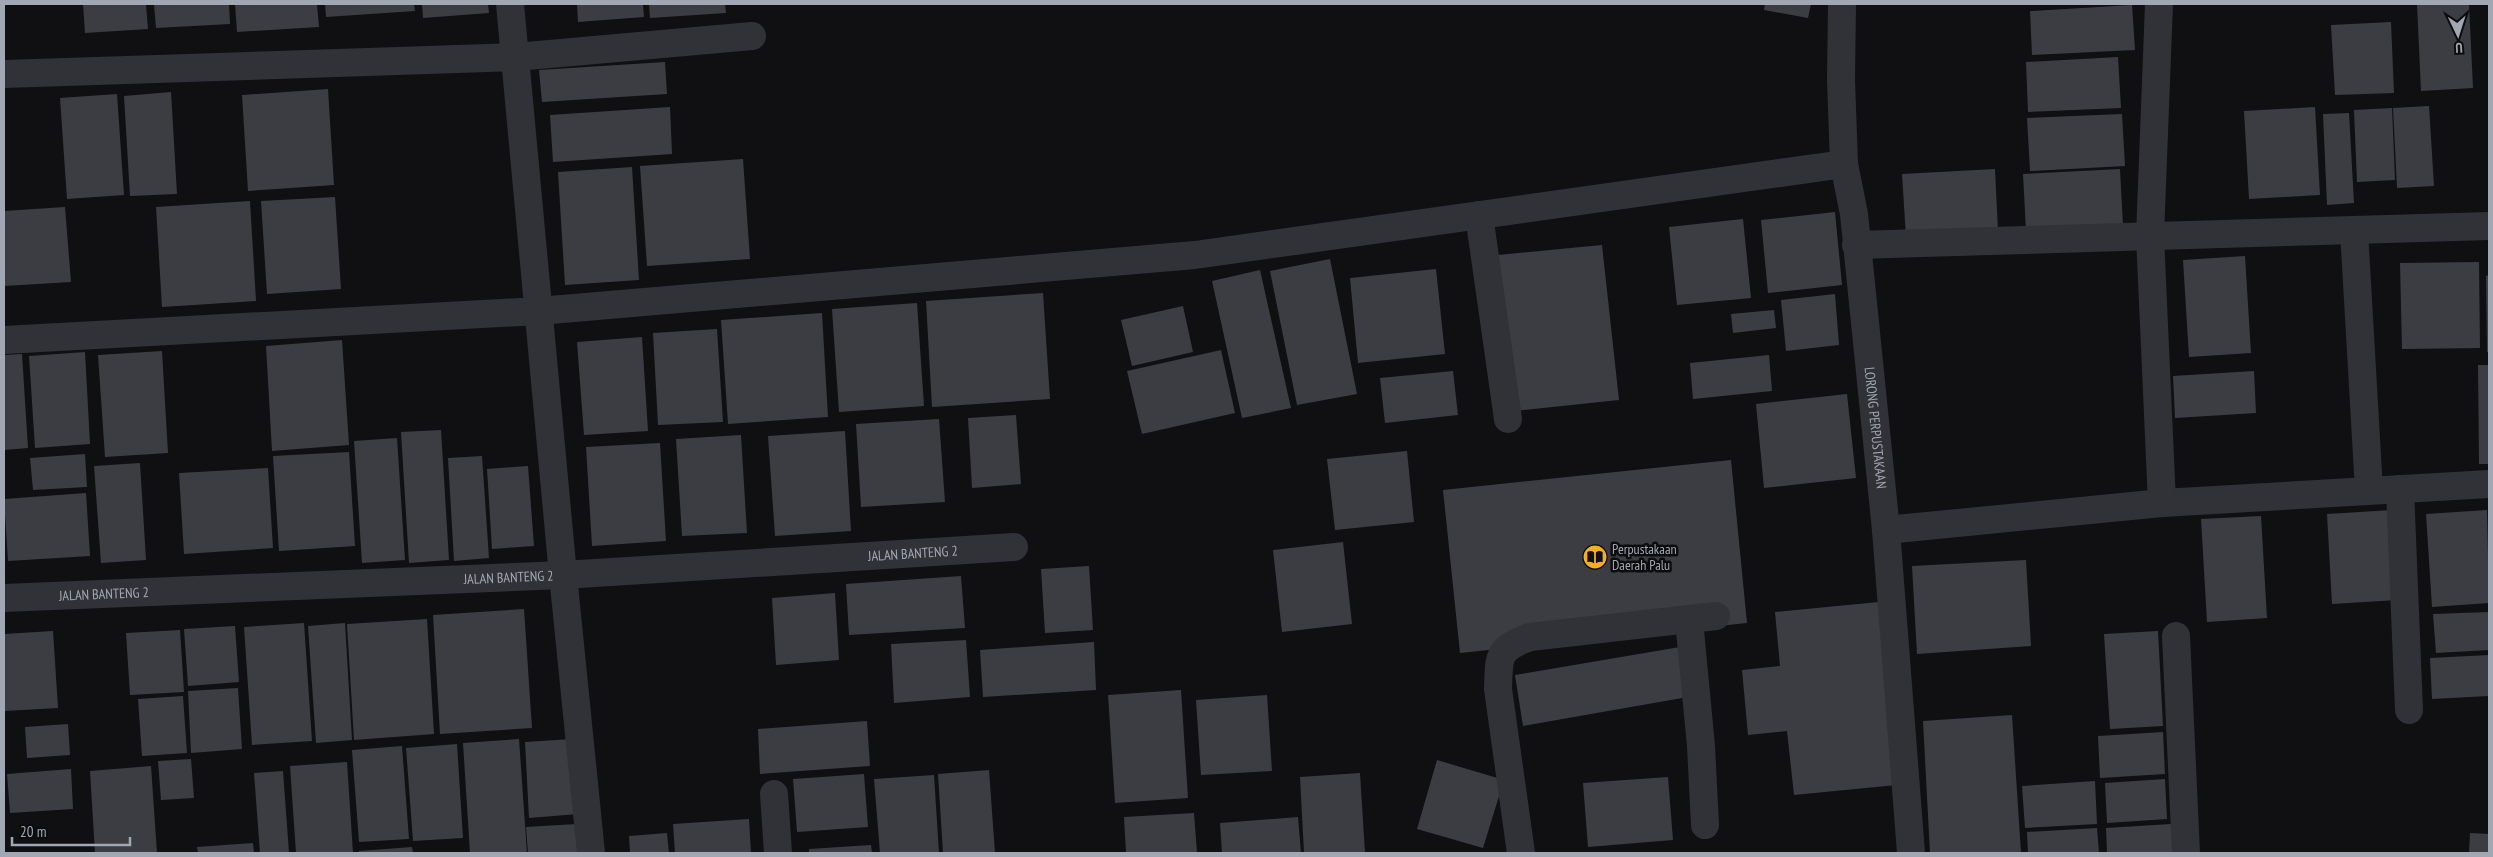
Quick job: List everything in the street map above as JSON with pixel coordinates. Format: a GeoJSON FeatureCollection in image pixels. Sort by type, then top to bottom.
{"type":"FeatureCollection","features":[{"type":"Feature","properties":{"kind":"street"},"geometry":{"type":"LineString","coordinates":[[510,4],[591,853]]}},
{"type":"Feature","properties":{"kind":"street","name":"LORONG PERPUSTAKAAN"},"geometry":{"type":"LineString","coordinates":[[1842,4],[1844,164],[1854,214],[1886,530],[1911,853]]}},
{"type":"Feature","properties":{"kind":"street"},"geometry":{"type":"LineString","coordinates":[[2159,4],[2150,236],[2162,502]]}},
{"type":"Feature","properties":{"kind":"street"},"geometry":{"type":"LineString","coordinates":[[4,74],[516,57],[752,36]]}},
{"type":"Feature","properties":{"kind":"street"},"geometry":{"type":"LineString","coordinates":[[4,340],[539,311],[1195,254],[1844,164]]}},
{"type":"Feature","properties":{"kind":"street"},"geometry":{"type":"LineString","coordinates":[[1479,215],[1508,419]]}},
{"type":"Feature","properties":{"kind":"street"},"geometry":{"type":"LineString","coordinates":[[1856,245],[2489,226]]}},
{"type":"Feature","properties":{"kind":"street"},"geometry":{"type":"LineString","coordinates":[[2354,231],[2369,490]]}},
{"type":"Feature","properties":{"kind":"street"},"geometry":{"type":"LineString","coordinates":[[1886,530],[2162,502],[2489,484]]}},
{"type":"Feature","properties":{"kind":"street"},"geometry":{"type":"LineString","coordinates":[[2400,488],[2409,710]]}},
{"type":"Feature","properties":{"kind":"street","name":"JALAN BANTENG 2"},"geometry":{"type":"LineString","coordinates":[[4,598],[563,575],[1014,547]]}},
{"type":"Feature","properties":{"kind":"street"},"geometry":{"type":"LineString","coordinates":[[1521,853],[1498,689],[1498,662],[1508,645],[1530,637],[1716,616]]}},
{"type":"Feature","properties":{"kind":"street"},"geometry":{"type":"LineString","coordinates":[[1689,620],[1701,746],[1705,825]]}},
{"type":"Feature","properties":{"kind":"street"},"geometry":{"type":"LineString","coordinates":[[2176,636],[2186,853]]}},
{"type":"Feature","properties":{"kind":"street"},"geometry":{"type":"LineString","coordinates":[[774,794],[778,853]]}},
{"type":"Feature","properties":{"kind":"building"},"geometry":{"type":"Polygon","coordinates":[[[83,4],[146,4],[148,29],[85,33],[83,4]]]}},
{"type":"Feature","properties":{"kind":"building"},"geometry":{"type":"Polygon","coordinates":[[[154,4],[229,4],[230,24],[156,28],[154,4]]]}},
{"type":"Feature","properties":{"kind":"building"},"geometry":{"type":"Polygon","coordinates":[[[235,4],[317,4],[319,27],[237,32],[235,4]]]}},
{"type":"Feature","properties":{"kind":"building"},"geometry":{"type":"Polygon","coordinates":[[[325,4],[414,4],[415,11],[326,17],[325,4]]]}},
{"type":"Feature","properties":{"kind":"building"},"geometry":{"type":"Polygon","coordinates":[[[422,4],[488,4],[489,13],[423,18],[422,4]]]}},
{"type":"Feature","properties":{"kind":"building"},"geometry":{"type":"Polygon","coordinates":[[[577,4],[643,4],[644,17],[578,22],[577,4]]]}},
{"type":"Feature","properties":{"kind":"building"},"geometry":{"type":"Polygon","coordinates":[[[649,4],[725,4],[726,13],[650,18],[649,4]]]}},
{"type":"Feature","properties":{"kind":"building"},"geometry":{"type":"Polygon","coordinates":[[[1765,4],[1811,4],[1808,18],[1764,10],[1765,4]]]}},
{"type":"Feature","properties":{"kind":"building"},"geometry":{"type":"Polygon","coordinates":[[[2417,4],[2469,4],[2473,88],[2421,91],[2417,4]]]}},
{"type":"Feature","properties":{"kind":"building"},"geometry":{"type":"Polygon","coordinates":[[[2132,5],[2135,50],[2032,55],[2030,11],[2132,5]]]}},
{"type":"Feature","properties":{"kind":"building"},"geometry":{"type":"Polygon","coordinates":[[[2391,22],[2394,93],[2335,95],[2331,25],[2391,22]]]}},
{"type":"Feature","properties":{"kind":"building"},"geometry":{"type":"Polygon","coordinates":[[[2118,57],[2121,108],[2028,112],[2026,62],[2118,57]]]}},
{"type":"Feature","properties":{"kind":"building"},"geometry":{"type":"Polygon","coordinates":[[[665,62],[667,94],[542,102],[539,70],[665,62]]]}},
{"type":"Feature","properties":{"kind":"building"},"geometry":{"type":"Polygon","coordinates":[[[328,89],[334,185],[248,191],[242,95],[328,89]]]}},
{"type":"Feature","properties":{"kind":"building"},"geometry":{"type":"Polygon","coordinates":[[[171,92],[177,194],[130,196],[124,96],[171,92]]]}},
{"type":"Feature","properties":{"kind":"building"},"geometry":{"type":"Polygon","coordinates":[[[117,94],[124,195],[67,199],[60,98],[117,94]]]}},
{"type":"Feature","properties":{"kind":"building"},"geometry":{"type":"Polygon","coordinates":[[[2429,106],[2434,186],[2397,188],[2393,108],[2429,106]]]}},
{"type":"Feature","properties":{"kind":"building"},"geometry":{"type":"Polygon","coordinates":[[[670,107],[672,154],[553,162],[550,115],[670,107]]]}},
{"type":"Feature","properties":{"kind":"building"},"geometry":{"type":"Polygon","coordinates":[[[2315,107],[2320,195],[2249,199],[2244,111],[2315,107]]]}},
{"type":"Feature","properties":{"kind":"building"},"geometry":{"type":"Polygon","coordinates":[[[2392,108],[2395,180],[2357,182],[2354,110],[2392,108]]]}},
{"type":"Feature","properties":{"kind":"building"},"geometry":{"type":"Polygon","coordinates":[[[2349,113],[2354,203],[2327,205],[2323,114],[2349,113]]]}},
{"type":"Feature","properties":{"kind":"building"},"geometry":{"type":"Polygon","coordinates":[[[2122,114],[2125,166],[2030,171],[2027,118],[2122,114]]]}},
{"type":"Feature","properties":{"kind":"building"},"geometry":{"type":"Polygon","coordinates":[[[743,159],[750,259],[647,266],[640,166],[743,159]]]}},
{"type":"Feature","properties":{"kind":"building"},"geometry":{"type":"Polygon","coordinates":[[[632,167],[639,280],[565,285],[558,172],[632,167]]]}},
{"type":"Feature","properties":{"kind":"building"},"geometry":{"type":"Polygon","coordinates":[[[1995,169],[1998,231],[1906,237],[1902,174],[1995,169]]]}},
{"type":"Feature","properties":{"kind":"building"},"geometry":{"type":"Polygon","coordinates":[[[2120,169],[2123,225],[2026,231],[2023,174],[2120,169]]]}},
{"type":"Feature","properties":{"kind":"building"},"geometry":{"type":"Polygon","coordinates":[[[335,197],[341,289],[267,294],[261,201],[335,197]]]}},
{"type":"Feature","properties":{"kind":"building"},"geometry":{"type":"Polygon","coordinates":[[[250,201],[256,301],[162,307],[156,207],[250,201]]]}},
{"type":"Feature","properties":{"kind":"building"},"geometry":{"type":"Polygon","coordinates":[[[65,207],[71,282],[4,286],[4,211],[65,207]]]}},
{"type":"Feature","properties":{"kind":"building"},"geometry":{"type":"Polygon","coordinates":[[[1835,212],[1842,285],[1768,293],[1761,220],[1835,212]]]}},
{"type":"Feature","properties":{"kind":"building"},"geometry":{"type":"Polygon","coordinates":[[[1743,219],[1751,298],[1677,305],[1669,227],[1743,219]]]}},
{"type":"Feature","properties":{"kind":"building"},"geometry":{"type":"Polygon","coordinates":[[[1602,245],[1619,400],[1514,411],[1498,255],[1602,245]]]}},
{"type":"Feature","properties":{"kind":"building"},"geometry":{"type":"Polygon","coordinates":[[[2245,256],[2251,353],[2189,357],[2183,260],[2245,256]]]}},
{"type":"Feature","properties":{"kind":"building"},"geometry":{"type":"Polygon","coordinates":[[[1330,259],[1357,394],[1297,405],[1270,271],[1330,259]]]}},
{"type":"Feature","properties":{"kind":"building"},"geometry":{"type":"Polygon","coordinates":[[[2479,262],[2480,348],[2402,349],[2400,263],[2479,262]]]}},
{"type":"Feature","properties":{"kind":"building"},"geometry":{"type":"Polygon","coordinates":[[[1436,269],[1445,354],[1358,363],[1350,278],[1436,269]]]}},
{"type":"Feature","properties":{"kind":"building"},"geometry":{"type":"Polygon","coordinates":[[[1260,270],[1291,408],[1242,418],[1212,281],[1260,270]]]}},
{"type":"Feature","properties":{"kind":"building"},"geometry":{"type":"Polygon","coordinates":[[[2489,275],[2489,352],[2487,352],[2486,276],[2489,275]]]}},
{"type":"Feature","properties":{"kind":"building"},"geometry":{"type":"Polygon","coordinates":[[[1043,293],[1050,399],[932,407],[926,301],[1043,293]]]}},
{"type":"Feature","properties":{"kind":"building"},"geometry":{"type":"Polygon","coordinates":[[[1835,294],[1839,345],[1786,351],[1781,300],[1835,294]]]}},
{"type":"Feature","properties":{"kind":"building"},"geometry":{"type":"Polygon","coordinates":[[[917,303],[924,406],[839,412],[832,309],[917,303]]]}},
{"type":"Feature","properties":{"kind":"building"},"geometry":{"type":"Polygon","coordinates":[[[1183,306],[1193,352],[1132,366],[1121,320],[1183,306]]]}},
{"type":"Feature","properties":{"kind":"building"},"geometry":{"type":"Polygon","coordinates":[[[1774,310],[1776,328],[1733,333],[1731,314],[1774,310]]]}},
{"type":"Feature","properties":{"kind":"building"},"geometry":{"type":"Polygon","coordinates":[[[822,313],[828,417],[728,424],[721,320],[822,313]]]}},
{"type":"Feature","properties":{"kind":"building"},"geometry":{"type":"Polygon","coordinates":[[[717,329],[723,422],[658,425],[653,333],[717,329]]]}},
{"type":"Feature","properties":{"kind":"building"},"geometry":{"type":"Polygon","coordinates":[[[642,337],[648,431],[584,435],[577,342],[642,337]]]}},
{"type":"Feature","properties":{"kind":"building"},"geometry":{"type":"Polygon","coordinates":[[[342,340],[349,445],[272,451],[266,346],[342,340]]]}},
{"type":"Feature","properties":{"kind":"building"},"geometry":{"type":"Polygon","coordinates":[[[1221,350],[1235,413],[1142,434],[1127,371],[1221,350]]]}},
{"type":"Feature","properties":{"kind":"building"},"geometry":{"type":"Polygon","coordinates":[[[162,351],[168,453],[105,457],[98,355],[162,351]]]}},
{"type":"Feature","properties":{"kind":"building"},"geometry":{"type":"Polygon","coordinates":[[[85,352],[90,444],[35,448],[29,356],[85,352]]]}},
{"type":"Feature","properties":{"kind":"building"},"geometry":{"type":"Polygon","coordinates":[[[22,354],[28,448],[4,450],[4,355],[22,354]]]}},
{"type":"Feature","properties":{"kind":"building"},"geometry":{"type":"Polygon","coordinates":[[[1769,355],[1772,391],[1693,399],[1690,363],[1769,355]]]}},
{"type":"Feature","properties":{"kind":"building"},"geometry":{"type":"Polygon","coordinates":[[[2478,365],[2489,365],[2489,464],[2479,464],[2478,365]]]}},
{"type":"Feature","properties":{"kind":"building"},"geometry":{"type":"Polygon","coordinates":[[[1453,371],[1458,415],[1385,423],[1380,378],[1453,371]]]}},
{"type":"Feature","properties":{"kind":"building"},"geometry":{"type":"Polygon","coordinates":[[[2254,371],[2256,413],[2175,418],[2173,376],[2254,371]]]}},
{"type":"Feature","properties":{"kind":"building"},"geometry":{"type":"Polygon","coordinates":[[[1847,394],[1856,478],[1764,488],[1756,404],[1847,394]]]}},
{"type":"Feature","properties":{"kind":"building"},"geometry":{"type":"Polygon","coordinates":[[[1016,415],[1021,484],[972,488],[968,418],[1016,415]]]}},
{"type":"Feature","properties":{"kind":"building"},"geometry":{"type":"Polygon","coordinates":[[[939,419],[945,502],[861,507],[856,424],[939,419]]]}},
{"type":"Feature","properties":{"kind":"building"},"geometry":{"type":"Polygon","coordinates":[[[441,430],[449,560],[409,563],[401,432],[441,430]]]}},
{"type":"Feature","properties":{"kind":"building"},"geometry":{"type":"Polygon","coordinates":[[[845,431],[851,531],[775,536],[768,436],[845,431]]]}},
{"type":"Feature","properties":{"kind":"building"},"geometry":{"type":"Polygon","coordinates":[[[741,435],[747,533],[682,536],[676,439],[741,435]]]}},
{"type":"Feature","properties":{"kind":"building"},"geometry":{"type":"Polygon","coordinates":[[[397,438],[405,560],[362,563],[354,441],[397,438]]]}},
{"type":"Feature","properties":{"kind":"building"},"geometry":{"type":"Polygon","coordinates":[[[660,443],[666,541],[592,546],[586,447],[660,443]]]}},
{"type":"Feature","properties":{"kind":"building"},"geometry":{"type":"Polygon","coordinates":[[[1407,451],[1414,522],[1335,530],[1327,459],[1407,451]]]}},
{"type":"Feature","properties":{"kind":"building"},"geometry":{"type":"Polygon","coordinates":[[[349,452],[355,546],[279,551],[273,456],[349,452]]]}},
{"type":"Feature","properties":{"kind":"building"},"geometry":{"type":"Polygon","coordinates":[[[85,454],[87,487],[33,490],[30,458],[85,454]]]}},
{"type":"Feature","properties":{"kind":"building"},"geometry":{"type":"Polygon","coordinates":[[[482,456],[489,558],[454,561],[448,458],[482,456]]]}},
{"type":"Feature","properties":{"kind":"building","name":"Perpustakaan Daerah Palu"},"geometry":{"type":"Polygon","coordinates":[[[1731,460],[1747,623],[1460,653],[1443,490],[1731,460]]]}},
{"type":"Feature","properties":{"kind":"building"},"geometry":{"type":"Polygon","coordinates":[[[140,463],[146,560],[101,563],[94,466],[140,463]]]}},
{"type":"Feature","properties":{"kind":"building"},"geometry":{"type":"Polygon","coordinates":[[[528,466],[534,546],[492,549],[487,469],[528,466]]]}},
{"type":"Feature","properties":{"kind":"building"},"geometry":{"type":"Polygon","coordinates":[[[268,468],[273,548],[184,554],[179,473],[268,468]]]}},
{"type":"Feature","properties":{"kind":"building"},"geometry":{"type":"Polygon","coordinates":[[[86,493],[90,556],[8,561],[4,499],[86,493]]]}},
{"type":"Feature","properties":{"kind":"building"},"geometry":{"type":"Polygon","coordinates":[[[2392,510],[2397,600],[2332,604],[2327,514],[2392,510]]]}},
{"type":"Feature","properties":{"kind":"building"},"geometry":{"type":"Polygon","coordinates":[[[2487,510],[2489,603],[2432,607],[2426,514],[2487,510]]]}},
{"type":"Feature","properties":{"kind":"building"},"geometry":{"type":"Polygon","coordinates":[[[2261,516],[2267,618],[2207,622],[2201,519],[2261,516]]]}},
{"type":"Feature","properties":{"kind":"building"},"geometry":{"type":"Polygon","coordinates":[[[1343,542],[1352,624],[1282,632],[1273,550],[1343,542]]]}},
{"type":"Feature","properties":{"kind":"building"},"geometry":{"type":"Polygon","coordinates":[[[2026,560],[2031,646],[1917,654],[1912,566],[2026,560]]]}},
{"type":"Feature","properties":{"kind":"building"},"geometry":{"type":"Polygon","coordinates":[[[1089,566],[1093,630],[1045,633],[1041,569],[1089,566]]]}},
{"type":"Feature","properties":{"kind":"building"},"geometry":{"type":"Polygon","coordinates":[[[961,576],[965,628],[849,635],[846,584],[961,576]]]}},
{"type":"Feature","properties":{"kind":"building"},"geometry":{"type":"Polygon","coordinates":[[[835,593],[839,660],[776,665],[772,598],[835,593]]]}},
{"type":"Feature","properties":{"kind":"building"},"geometry":{"type":"Polygon","coordinates":[[[1899,600],[1917,783],[1794,795],[1787,731],[1748,735],[1742,670],[1780,666],[1775,612],[1899,600]]]}},
{"type":"Feature","properties":{"kind":"building"},"geometry":{"type":"Polygon","coordinates":[[[524,609],[532,728],[440,734],[433,615],[524,609]]]}},
{"type":"Feature","properties":{"kind":"building"},"geometry":{"type":"Polygon","coordinates":[[[2489,612],[2489,650],[2436,653],[2433,614],[2489,612]]]}},
{"type":"Feature","properties":{"kind":"building"},"geometry":{"type":"Polygon","coordinates":[[[427,619],[434,734],[354,740],[347,624],[427,619]]]}},
{"type":"Feature","properties":{"kind":"building"},"geometry":{"type":"Polygon","coordinates":[[[304,623],[312,741],[252,745],[244,627],[304,623]]]}},
{"type":"Feature","properties":{"kind":"building"},"geometry":{"type":"Polygon","coordinates":[[[345,623],[352,740],[316,743],[308,626],[345,623]]]}},
{"type":"Feature","properties":{"kind":"building"},"geometry":{"type":"Polygon","coordinates":[[[235,626],[239,682],[188,686],[184,629],[235,626]]]}},
{"type":"Feature","properties":{"kind":"building"},"geometry":{"type":"Polygon","coordinates":[[[180,630],[184,692],[130,695],[126,633],[180,630]]]}},
{"type":"Feature","properties":{"kind":"building"},"geometry":{"type":"Polygon","coordinates":[[[53,631],[58,708],[4,711],[4,634],[53,631]]]}},
{"type":"Feature","properties":{"kind":"building"},"geometry":{"type":"Polygon","coordinates":[[[2158,631],[2163,726],[2110,729],[2104,634],[2158,631]]]}},
{"type":"Feature","properties":{"kind":"building"},"geometry":{"type":"Polygon","coordinates":[[[966,640],[970,697],[894,703],[891,644],[966,640]]]}},
{"type":"Feature","properties":{"kind":"building"},"geometry":{"type":"Polygon","coordinates":[[[1094,642],[1096,690],[983,697],[980,650],[1094,642]]]}},
{"type":"Feature","properties":{"kind":"building"},"geometry":{"type":"Polygon","coordinates":[[[1680,647],[1688,697],[1523,726],[1515,675],[1680,647]]]}},
{"type":"Feature","properties":{"kind":"building"},"geometry":{"type":"Polygon","coordinates":[[[2489,655],[2489,696],[2432,699],[2430,658],[2489,655]]]}},
{"type":"Feature","properties":{"kind":"building"},"geometry":{"type":"Polygon","coordinates":[[[238,688],[242,749],[191,753],[188,691],[238,688]]]}},
{"type":"Feature","properties":{"kind":"building"},"geometry":{"type":"Polygon","coordinates":[[[1181,690],[1188,798],[1115,803],[1108,695],[1181,690]]]}},
{"type":"Feature","properties":{"kind":"building"},"geometry":{"type":"Polygon","coordinates":[[[1267,695],[1272,771],[1201,775],[1196,700],[1267,695]]]}},
{"type":"Feature","properties":{"kind":"building"},"geometry":{"type":"Polygon","coordinates":[[[183,696],[187,753],[142,756],[138,699],[183,696]]]}},
{"type":"Feature","properties":{"kind":"building"},"geometry":{"type":"Polygon","coordinates":[[[2012,715],[2021,853],[1930,853],[1923,721],[2012,715]]]}},
{"type":"Feature","properties":{"kind":"building"},"geometry":{"type":"Polygon","coordinates":[[[867,721],[870,766],[760,774],[758,729],[867,721]]]}},
{"type":"Feature","properties":{"kind":"building"},"geometry":{"type":"Polygon","coordinates":[[[68,724],[70,755],[27,758],[25,727],[68,724]]]}},
{"type":"Feature","properties":{"kind":"building"},"geometry":{"type":"Polygon","coordinates":[[[2163,732],[2165,774],[2100,778],[2098,736],[2163,732]]]}},
{"type":"Feature","properties":{"kind":"building"},"geometry":{"type":"Polygon","coordinates":[[[519,739],[527,853],[470,853],[463,743],[519,739]]]}},
{"type":"Feature","properties":{"kind":"building"},"geometry":{"type":"Polygon","coordinates":[[[572,739],[578,814],[529,818],[525,742],[572,739]]]}},
{"type":"Feature","properties":{"kind":"building"},"geometry":{"type":"Polygon","coordinates":[[[457,744],[463,838],[413,841],[406,748],[457,744]]]}},
{"type":"Feature","properties":{"kind":"building"},"geometry":{"type":"Polygon","coordinates":[[[402,746],[409,839],[359,842],[352,750],[402,746]]]}},
{"type":"Feature","properties":{"kind":"building"},"geometry":{"type":"Polygon","coordinates":[[[191,759],[194,798],[161,800],[158,761],[191,759]]]}},
{"type":"Feature","properties":{"kind":"building"},"geometry":{"type":"Polygon","coordinates":[[[1437,760],[1504,780],[1483,848],[1417,829],[1437,760]]]}},
{"type":"Feature","properties":{"kind":"building"},"geometry":{"type":"Polygon","coordinates":[[[347,762],[353,853],[296,853],[290,766],[347,762]]]}},
{"type":"Feature","properties":{"kind":"building"},"geometry":{"type":"Polygon","coordinates":[[[151,766],[157,853],[95,853],[90,771],[151,766]]]}},
{"type":"Feature","properties":{"kind":"building"},"geometry":{"type":"Polygon","coordinates":[[[71,769],[73,809],[10,813],[7,774],[71,769]]]}},
{"type":"Feature","properties":{"kind":"building"},"geometry":{"type":"Polygon","coordinates":[[[989,770],[995,853],[943,853],[938,774],[989,770]]]}},
{"type":"Feature","properties":{"kind":"building"},"geometry":{"type":"Polygon","coordinates":[[[283,771],[289,853],[260,853],[254,773],[283,771]]]}},
{"type":"Feature","properties":{"kind":"building"},"geometry":{"type":"Polygon","coordinates":[[[1360,773],[1365,853],[1304,853],[1300,777],[1360,773]]]}},
{"type":"Feature","properties":{"kind":"building"},"geometry":{"type":"Polygon","coordinates":[[[864,774],[868,827],[797,832],[793,779],[864,774]]]}},
{"type":"Feature","properties":{"kind":"building"},"geometry":{"type":"Polygon","coordinates":[[[934,775],[939,853],[880,853],[874,779],[934,775]]]}},
{"type":"Feature","properties":{"kind":"building"},"geometry":{"type":"Polygon","coordinates":[[[1668,777],[1673,840],[1588,847],[1583,783],[1668,777]]]}},
{"type":"Feature","properties":{"kind":"building"},"geometry":{"type":"Polygon","coordinates":[[[2165,779],[2167,819],[2107,823],[2105,783],[2165,779]]]}},
{"type":"Feature","properties":{"kind":"building"},"geometry":{"type":"Polygon","coordinates":[[[2095,781],[2097,824],[2025,828],[2022,786],[2095,781]]]}},
{"type":"Feature","properties":{"kind":"building"},"geometry":{"type":"Polygon","coordinates":[[[1194,813],[1197,853],[1126,853],[1124,817],[1194,813]]]}},
{"type":"Feature","properties":{"kind":"building"},"geometry":{"type":"Polygon","coordinates":[[[1298,817],[1301,853],[1222,853],[1220,823],[1298,817]]]}},
{"type":"Feature","properties":{"kind":"building"},"geometry":{"type":"Polygon","coordinates":[[[749,819],[751,853],[675,853],[673,824],[749,819]]]}},
{"type":"Feature","properties":{"kind":"building"},"geometry":{"type":"Polygon","coordinates":[[[577,824],[579,853],[528,853],[526,827],[577,824]]]}},
{"type":"Feature","properties":{"kind":"building"},"geometry":{"type":"Polygon","coordinates":[[[2171,824],[2173,853],[2107,853],[2106,828],[2171,824]]]}},
{"type":"Feature","properties":{"kind":"building"},"geometry":{"type":"Polygon","coordinates":[[[2097,828],[2099,853],[2028,853],[2027,832],[2097,828]]]}},
{"type":"Feature","properties":{"kind":"building"},"geometry":{"type":"Polygon","coordinates":[[[667,833],[669,853],[630,853],[629,836],[667,833]]]}},
{"type":"Feature","properties":{"kind":"building"},"geometry":{"type":"Polygon","coordinates":[[[2470,833],[2489,834],[2489,853],[2469,853],[2470,833]]]}},
{"type":"Feature","properties":{"kind":"building"},"geometry":{"type":"Polygon","coordinates":[[[253,843],[254,853],[198,853],[197,847],[253,843]]]}},
{"type":"Feature","properties":{"kind":"building"},"geometry":{"type":"Polygon","coordinates":[[[871,845],[872,853],[809,853],[809,849],[871,845]]]}},
{"type":"Feature","properties":{"kind":"building"},"geometry":{"type":"Polygon","coordinates":[[[412,847],[413,853],[359,853],[359,851],[412,847]]]}},
{"type":"Feature","properties":{"kind":"place","name":"Perpustakaan Daerah Palu"},"geometry":{"type":"Point","coordinates":[1595,557]}}]}
